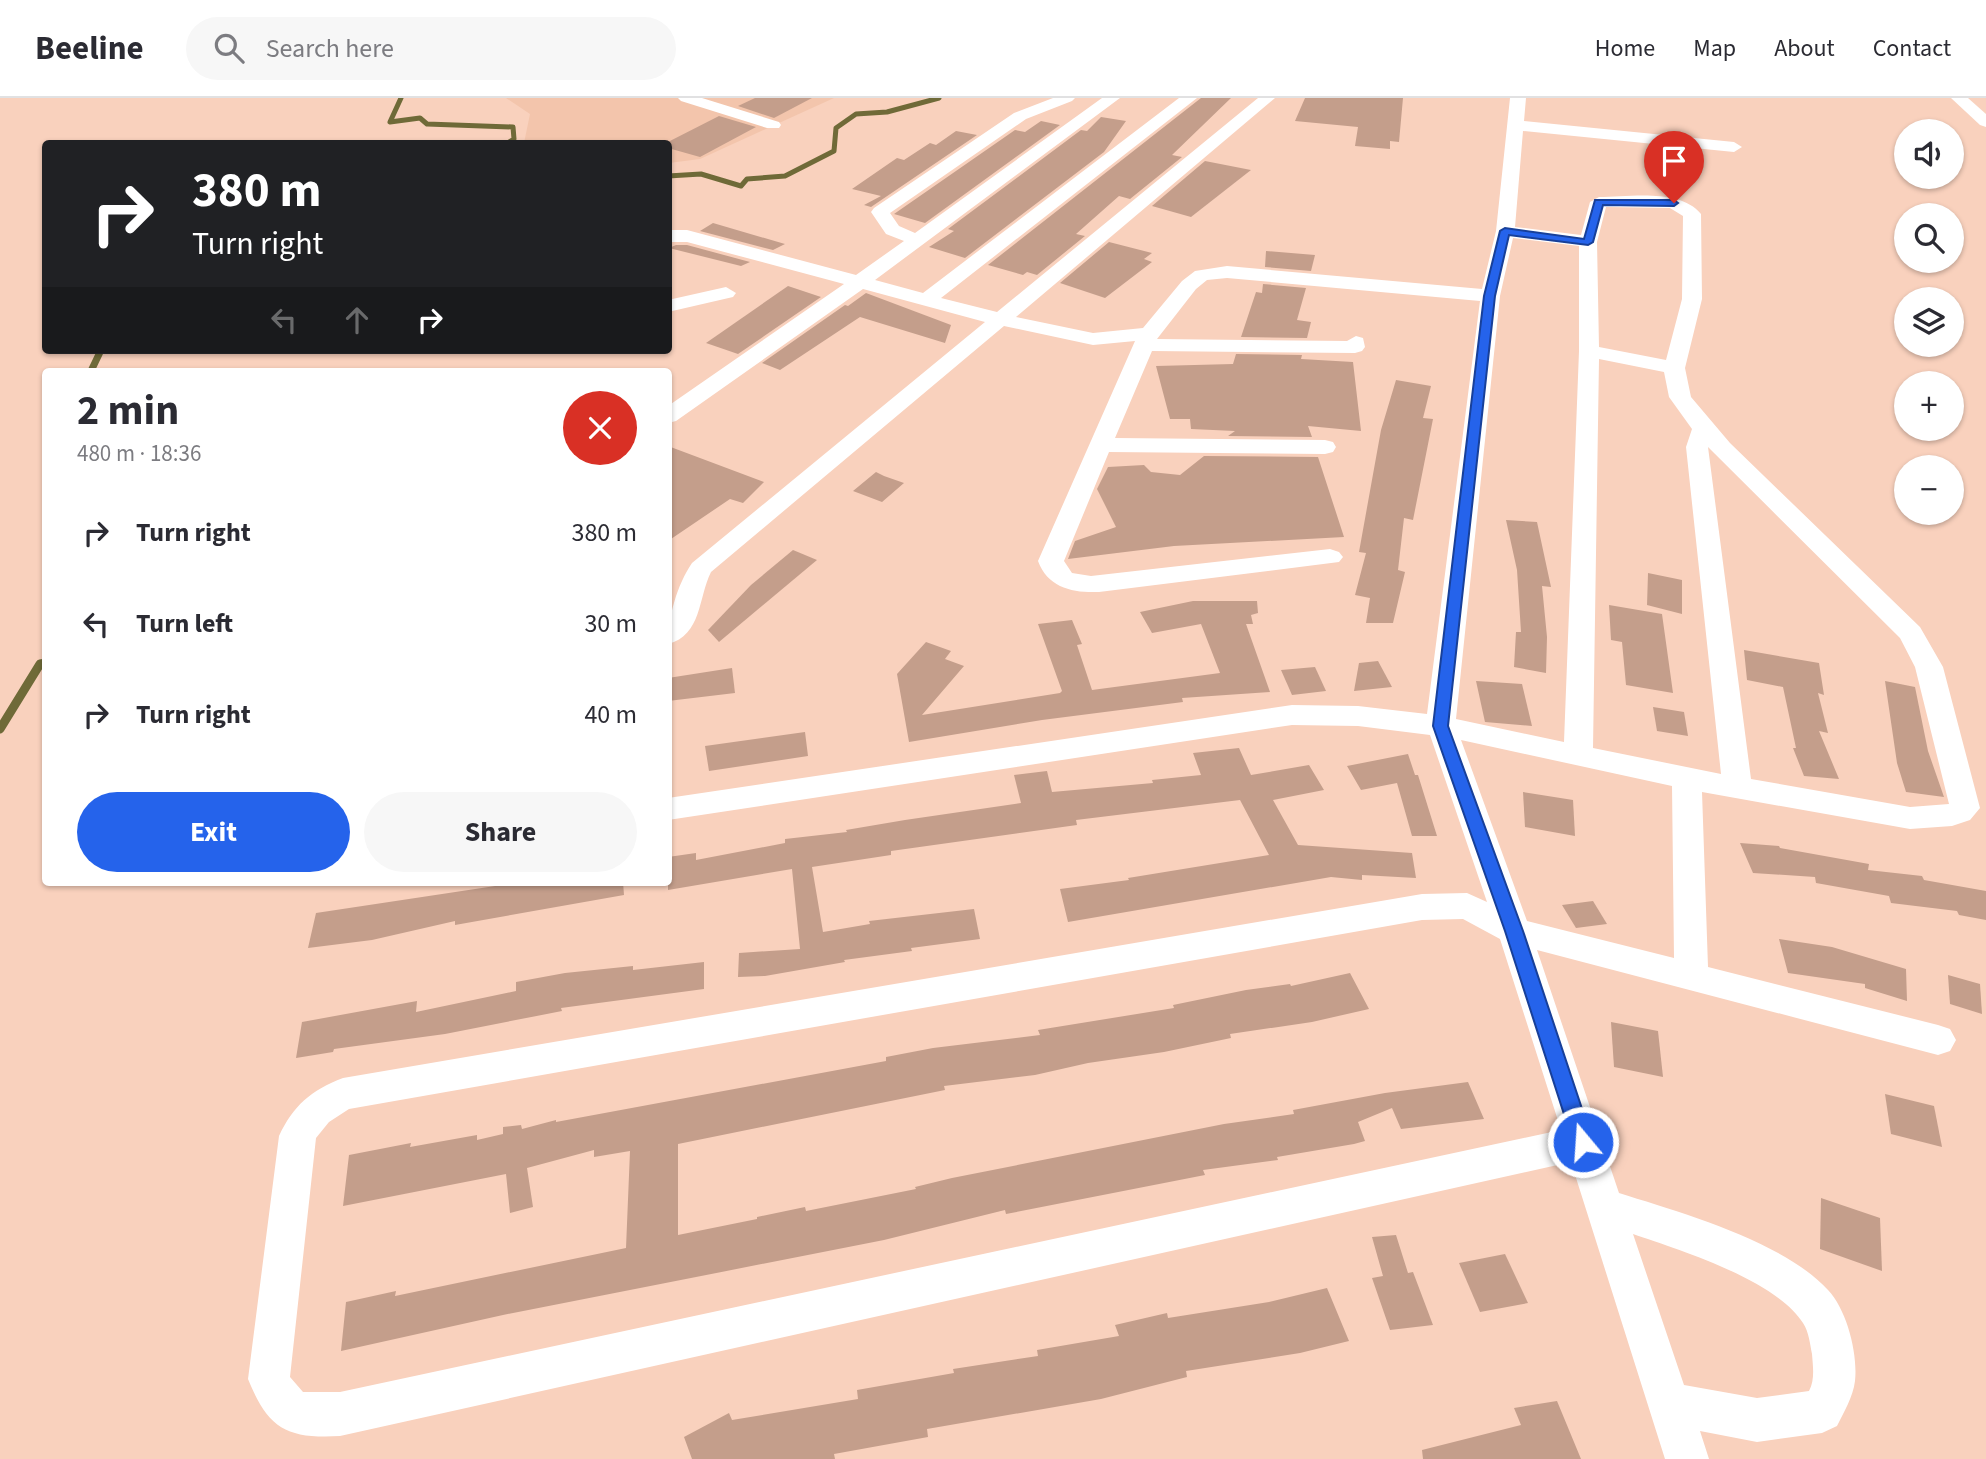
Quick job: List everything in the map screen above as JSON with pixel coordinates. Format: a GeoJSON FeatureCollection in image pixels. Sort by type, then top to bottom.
{"type":"FeatureCollection","features":[{"type":"Feature","properties":{"kind":"street"},"geometry":{"type":"LineString","coordinates":[[686,98],[773,125]]}},
{"type":"Feature","properties":{"kind":"street"},"geometry":{"type":"LineString","coordinates":[[917,240],[892,230],[880,212],[1020,116],[1067,98]]}},
{"type":"Feature","properties":{"kind":"street"},"geometry":{"type":"LineString","coordinates":[[672,413],[861,281],[1112,98]]}},
{"type":"Feature","properties":{"kind":"street"},"geometry":{"type":"LineString","coordinates":[[927,299],[1189,98]]}},
{"type":"Feature","properties":{"kind":"street"},"geometry":{"type":"LineString","coordinates":[[672,632],[685,618],[691,587],[701,568],[1267,98]]}},
{"type":"Feature","properties":{"kind":"street"},"geometry":{"type":"LineString","coordinates":[[1959,98],[1986,121]]}},
{"type":"Feature","properties":{"kind":"street"},"geometry":{"type":"LineString","coordinates":[[1687,1459],[1514,931],[1441,726],[1490,296],[1505,231],[1516,111],[1734,147]]}},
{"type":"Feature","properties":{"kind":"street"},"geometry":{"type":"LineString","coordinates":[[672,808],[1292,715],[1358,716],[1441,726],[1578,757],[1687,779],[1910,818],[1955,816],[1965,808],[1929,667],[1911,633],[1704,428],[1681,397],[1674,368],[1692,299],[1692,214],[1674,203],[1599,202],[1588,242],[1589,351],[1578,757]]}},
{"type":"Feature","properties":{"kind":"street"},"geometry":{"type":"LineString","coordinates":[[1505,231],[1588,242]]}},
{"type":"Feature","properties":{"kind":"street"},"geometry":{"type":"LineString","coordinates":[[672,236],[687,236],[1002,320],[1093,339],[1356,347],[1356,342]]}},
{"type":"Feature","properties":{"kind":"street"},"geometry":{"type":"LineString","coordinates":[[1330,557],[1098,584],[1068,581],[1053,569],[1051,561],[1147,339],[1189,285],[1202,275],[1214,272],[1490,296]]}},
{"type":"Feature","properties":{"kind":"street"},"geometry":{"type":"LineString","coordinates":[[672,305],[726,293]]}},
{"type":"Feature","properties":{"kind":"street"},"geometry":{"type":"LineString","coordinates":[[1589,351],[1674,368]]}},
{"type":"Feature","properties":{"kind":"street"},"geometry":{"type":"LineString","coordinates":[[1704,428],[1697,447],[1737,787]]}},
{"type":"Feature","properties":{"kind":"street"},"geometry":{"type":"LineString","coordinates":[[1101,445],[1325,447]]}},
{"type":"Feature","properties":{"kind":"street"},"geometry":{"type":"LineString","coordinates":[[1687,779],[1691,977]]}},
{"type":"Feature","properties":{"kind":"street"},"geometry":{"type":"LineString","coordinates":[[1583,1142],[340,1414],[312,1416],[293,1411],[276,1399],[269,1379],[298,1136],[303,1124],[314,1111],[343,1094],[1375,913],[1422,907],[1467,906],[1514,931],[1938,1040]]}},
{"type":"Feature","properties":{"kind":"street"},"geometry":{"type":"LineString","coordinates":[[1605,1207],[1685,1234],[1778,1274],[1816,1306],[1832,1346],[1834,1383],[1822,1411],[1757,1420],[1669,1404]]}},
{"type":"Feature","properties":{"kind":"shaded area"},"geometry":{"type":"Polygon","coordinates":[[[506,98],[834,98],[700,159],[672,163],[672,140],[525,140],[530,114],[506,98]]]}},
{"type":"Feature","properties":{"kind":"building"},"geometry":{"type":"Polygon","coordinates":[[[755,98],[812,98],[774,118],[738,106],[755,98]]]}},
{"type":"Feature","properties":{"kind":"building"},"geometry":{"type":"Polygon","coordinates":[[[1201,98],[1231,98],[1172,155],[1182,157],[1130,199],[1119,196],[1076,234],[1085,236],[1037,275],[1027,272],[1023,275],[988,265],[1201,98]]]}},
{"type":"Feature","properties":{"kind":"building"},"geometry":{"type":"Polygon","coordinates":[[[1305,98],[1403,98],[1399,142],[1390,141],[1390,149],[1355,146],[1358,127],[1295,121],[1305,98]]]}},
{"type":"Feature","properties":{"kind":"building"},"geometry":{"type":"Polygon","coordinates":[[[719,116],[756,127],[700,157],[672,149],[672,140],[719,116]]]}},
{"type":"Feature","properties":{"kind":"building"},"geometry":{"type":"Polygon","coordinates":[[[1101,117],[1126,121],[1104,152],[965,258],[929,247],[954,231],[948,229],[1081,130],[1087,131],[1101,117]]]}},
{"type":"Feature","properties":{"kind":"building"},"geometry":{"type":"Polygon","coordinates":[[[1041,121],[1060,125],[925,223],[894,214],[1015,130],[1025,132],[1041,121]]]}},
{"type":"Feature","properties":{"kind":"building"},"geometry":{"type":"Polygon","coordinates":[[[956,131],[977,135],[871,207],[864,205],[881,196],[852,189],[897,158],[904,160],[930,143],[936,145],[956,131]]]}},
{"type":"Feature","properties":{"kind":"building"},"geometry":{"type":"Polygon","coordinates":[[[1205,161],[1251,170],[1191,217],[1152,206],[1205,161]]]}},
{"type":"Feature","properties":{"kind":"building"},"geometry":{"type":"Polygon","coordinates":[[[713,223],[785,244],[773,250],[700,231],[713,223]]]}},
{"type":"Feature","properties":{"kind":"building"},"geometry":{"type":"Polygon","coordinates":[[[1109,242],[1152,253],[1144,259],[1152,262],[1105,298],[1060,283],[1109,242]]]}},
{"type":"Feature","properties":{"kind":"building"},"geometry":{"type":"Polygon","coordinates":[[[687,245],[750,262],[741,266],[672,247],[687,245]]]}},
{"type":"Feature","properties":{"kind":"building"},"geometry":{"type":"Polygon","coordinates":[[[1266,251],[1315,255],[1311,271],[1265,267],[1266,251]]]}},
{"type":"Feature","properties":{"kind":"building"},"geometry":{"type":"Polygon","coordinates":[[[1263,284],[1306,288],[1297,320],[1311,322],[1307,338],[1241,337],[1256,292],[1262,293],[1263,284]]]}},
{"type":"Feature","properties":{"kind":"building"},"geometry":{"type":"Polygon","coordinates":[[[788,286],[821,297],[738,354],[706,343],[788,286]]]}},
{"type":"Feature","properties":{"kind":"building"},"geometry":{"type":"Polygon","coordinates":[[[866,293],[951,325],[945,343],[860,317],[780,370],[762,363],[845,305],[848,306],[866,293]]]}},
{"type":"Feature","properties":{"kind":"building"},"geometry":{"type":"Polygon","coordinates":[[[1236,354],[1302,355],[1301,359],[1353,362],[1361,431],[1308,426],[1312,437],[1228,436],[1235,431],[1191,429],[1190,419],[1170,419],[1156,366],[1233,364],[1236,354]]]}},
{"type":"Feature","properties":{"kind":"building"},"geometry":{"type":"Polygon","coordinates":[[[1396,380],[1431,386],[1423,418],[1433,419],[1413,520],[1404,518],[1398,570],[1405,572],[1393,623],[1366,623],[1370,598],[1355,595],[1366,553],[1359,552],[1381,430],[1396,380]]]}},
{"type":"Feature","properties":{"kind":"building"},"geometry":{"type":"Polygon","coordinates":[[[672,448],[764,482],[743,503],[730,499],[672,538],[672,448]]]}},
{"type":"Feature","properties":{"kind":"building"},"geometry":{"type":"Polygon","coordinates":[[[1204,456],[1318,457],[1344,537],[1174,546],[1068,559],[1075,541],[1116,527],[1097,489],[1108,467],[1144,465],[1151,472],[1180,475],[1204,456]]]}},
{"type":"Feature","properties":{"kind":"building"},"geometry":{"type":"Polygon","coordinates":[[[876,472],[904,483],[882,502],[853,491],[876,472]]]}},
{"type":"Feature","properties":{"kind":"building"},"geometry":{"type":"Polygon","coordinates":[[[1506,520],[1537,522],[1551,587],[1542,586],[1547,637],[1546,673],[1514,667],[1516,632],[1521,632],[1517,570],[1506,520]]]}},
{"type":"Feature","properties":{"kind":"building"},"geometry":{"type":"Polygon","coordinates":[[[793,550],[817,560],[719,642],[708,630],[751,585],[793,550]]]}},
{"type":"Feature","properties":{"kind":"building"},"geometry":{"type":"Polygon","coordinates":[[[1648,573],[1682,580],[1682,614],[1647,605],[1648,573]]]}},
{"type":"Feature","properties":{"kind":"building"},"geometry":{"type":"Polygon","coordinates":[[[1193,601],[1257,601],[1258,613],[1251,615],[1253,624],[1246,624],[1270,692],[1182,698],[1183,702],[1042,720],[909,742],[897,674],[926,642],[951,651],[945,659],[964,666],[922,715],[1060,693],[1062,691],[1038,624],[1072,620],[1082,644],[1077,645],[1092,690],[1220,673],[1201,624],[1152,633],[1140,612],[1193,601]]]}},
{"type":"Feature","properties":{"kind":"building"},"geometry":{"type":"Polygon","coordinates":[[[1609,605],[1662,614],[1673,693],[1626,685],[1622,642],[1611,640],[1609,605]]]}},
{"type":"Feature","properties":{"kind":"building"},"geometry":{"type":"Polygon","coordinates":[[[1744,650],[1819,663],[1824,695],[1818,693],[1828,733],[1819,731],[1839,779],[1804,776],[1793,748],[1796,748],[1783,687],[1747,680],[1744,650]]]}},
{"type":"Feature","properties":{"kind":"building"},"geometry":{"type":"Polygon","coordinates":[[[1378,661],[1392,687],[1354,691],[1359,663],[1378,661]]]}},
{"type":"Feature","properties":{"kind":"building"},"geometry":{"type":"Polygon","coordinates":[[[1315,667],[1326,691],[1292,695],[1281,670],[1315,667]]]}},
{"type":"Feature","properties":{"kind":"building"},"geometry":{"type":"Polygon","coordinates":[[[732,668],[735,693],[672,701],[672,677],[732,668]]]}},
{"type":"Feature","properties":{"kind":"building"},"geometry":{"type":"Polygon","coordinates":[[[1476,681],[1522,684],[1532,726],[1485,722],[1476,681]]]}},
{"type":"Feature","properties":{"kind":"building"},"geometry":{"type":"Polygon","coordinates":[[[1885,681],[1915,687],[1928,751],[1944,797],[1906,792],[1897,763],[1885,681]]]}},
{"type":"Feature","properties":{"kind":"building"},"geometry":{"type":"Polygon","coordinates":[[[1653,707],[1684,712],[1688,736],[1657,731],[1653,707]]]}},
{"type":"Feature","properties":{"kind":"building"},"geometry":{"type":"Polygon","coordinates":[[[805,732],[808,756],[709,771],[705,746],[805,732]]]}},
{"type":"Feature","properties":{"kind":"building"},"geometry":{"type":"Polygon","coordinates":[[[1239,748],[1251,775],[1309,765],[1324,790],[1273,800],[1298,845],[1412,853],[1416,878],[1362,875],[1362,880],[1331,877],[1068,922],[1060,889],[1129,880],[1128,878],[1269,855],[1240,800],[1076,820],[1077,825],[891,851],[891,855],[812,867],[823,932],[870,924],[869,921],[974,909],[980,939],[911,948],[912,951],[844,960],[845,962],[765,976],[738,977],[739,953],[800,949],[792,869],[668,890],[668,886],[672,886],[672,856],[696,853],[696,860],[785,843],[785,839],[847,832],[846,830],[905,820],[1021,803],[1014,775],[1047,771],[1052,792],[1153,783],[1152,780],[1201,775],[1193,753],[1239,748]]]}},
{"type":"Feature","properties":{"kind":"building"},"geometry":{"type":"Polygon","coordinates":[[[1408,754],[1415,775],[1418,775],[1437,836],[1412,836],[1397,783],[1361,790],[1347,766],[1408,754]]]}},
{"type":"Feature","properties":{"kind":"building"},"geometry":{"type":"Polygon","coordinates":[[[1523,792],[1573,800],[1575,836],[1525,827],[1523,792]]]}},
{"type":"Feature","properties":{"kind":"building"},"geometry":{"type":"Polygon","coordinates":[[[1740,843],[1779,846],[1869,864],[1868,870],[1922,876],[1924,880],[1986,891],[1986,920],[1959,915],[1957,911],[1891,903],[1889,896],[1816,883],[1815,877],[1753,873],[1740,843]]]}},
{"type":"Feature","properties":{"kind":"building"},"geometry":{"type":"Polygon","coordinates":[[[495,886],[623,886],[624,895],[455,925],[455,921],[372,940],[308,948],[316,913],[495,886]]]}},
{"type":"Feature","properties":{"kind":"building"},"geometry":{"type":"Polygon","coordinates":[[[1593,901],[1607,924],[1576,928],[1562,905],[1593,901]]]}},
{"type":"Feature","properties":{"kind":"building"},"geometry":{"type":"Polygon","coordinates":[[[1779,939],[1832,947],[1906,969],[1907,1001],[1865,988],[1865,984],[1788,973],[1779,939]]]}},
{"type":"Feature","properties":{"kind":"building"},"geometry":{"type":"Polygon","coordinates":[[[704,962],[704,989],[561,1008],[562,1011],[445,1034],[334,1049],[333,1052],[296,1058],[302,1022],[417,1001],[416,1012],[516,991],[516,982],[565,973],[633,966],[633,970],[704,962]]]}},
{"type":"Feature","properties":{"kind":"building"},"geometry":{"type":"Polygon","coordinates":[[[1350,973],[1369,1009],[1312,1022],[1230,1034],[1231,1038],[1164,1052],[1088,1063],[1035,1075],[944,1086],[945,1090],[678,1144],[678,1235],[805,1207],[806,1211],[916,1189],[915,1187],[952,1178],[1224,1124],[1294,1114],[1293,1110],[1385,1093],[1468,1082],[1484,1119],[1401,1129],[1392,1108],[1358,1122],[1365,1141],[1354,1144],[1277,1157],[1278,1160],[1203,1170],[1205,1175],[1006,1214],[1005,1210],[884,1240],[503,1315],[341,1351],[346,1302],[396,1291],[395,1296],[626,1248],[630,1151],[594,1157],[594,1150],[527,1168],[533,1207],[510,1213],[506,1174],[343,1206],[349,1155],[411,1143],[410,1147],[477,1135],[477,1140],[503,1134],[503,1127],[521,1125],[522,1129],[556,1120],[886,1061],[886,1057],[933,1048],[1040,1035],[1038,1030],[1174,1008],[1173,1005],[1246,990],[1291,986],[1350,973]]]}},
{"type":"Feature","properties":{"kind":"building"},"geometry":{"type":"Polygon","coordinates":[[[1948,975],[1980,984],[1982,1014],[1950,1004],[1948,975]]]}},
{"type":"Feature","properties":{"kind":"building"},"geometry":{"type":"Polygon","coordinates":[[[1611,1022],[1658,1031],[1663,1077],[1614,1067],[1611,1022]]]}},
{"type":"Feature","properties":{"kind":"building"},"geometry":{"type":"Polygon","coordinates":[[[1885,1094],[1934,1106],[1942,1147],[1891,1134],[1885,1094]]]}},
{"type":"Feature","properties":{"kind":"building"},"geometry":{"type":"Polygon","coordinates":[[[1821,1198],[1880,1218],[1882,1271],[1820,1249],[1821,1198]]]}},
{"type":"Feature","properties":{"kind":"building"},"geometry":{"type":"Polygon","coordinates":[[[1396,1235],[1408,1273],[1413,1272],[1433,1325],[1390,1330],[1372,1278],[1383,1276],[1372,1237],[1396,1235]]]}},
{"type":"Feature","properties":{"kind":"building"},"geometry":{"type":"Polygon","coordinates":[[[1505,1254],[1528,1303],[1480,1312],[1459,1263],[1505,1254]]]}},
{"type":"Feature","properties":{"kind":"building"},"geometry":{"type":"Polygon","coordinates":[[[1327,1288],[1349,1341],[1300,1353],[1186,1371],[1187,1377],[1101,1399],[927,1429],[928,1437],[834,1454],[835,1459],[692,1459],[684,1437],[729,1413],[732,1420],[858,1399],[857,1390],[954,1373],[953,1369],[1038,1356],[1037,1350],[1119,1336],[1115,1325],[1167,1313],[1168,1318],[1269,1302],[1327,1288]]]}},
{"type":"Feature","properties":{"kind":"building"},"geometry":{"type":"Polygon","coordinates":[[[1557,1401],[1581,1459],[1423,1459],[1422,1450],[1521,1425],[1514,1408],[1557,1401]]]}},
{"type":"Feature","properties":{"kind":"waterway"},"geometry":{"type":"LineString","coordinates":[[401,98],[390,122],[420,118],[427,124],[513,127],[512,140]]}},
{"type":"Feature","properties":{"kind":"waterway"},"geometry":{"type":"LineString","coordinates":[[672,176],[701,174],[741,186],[747,179],[785,176],[834,151],[836,128],[856,114],[887,112],[939,98]]}},
{"type":"Feature","properties":{"kind":"waterway"},"geometry":{"type":"LineString","coordinates":[[92,368],[99,354]]}},
{"type":"Feature","properties":{"kind":"waterway"},"geometry":{"type":"LineString","coordinates":[[0,729],[42,664]]}},
{"type":"Feature","properties":{"kind":"route"},"geometry":{"type":"LineString","coordinates":[[1583,1142],[1514,931],[1441,726],[1442,700],[1490,296],[1505,231],[1588,242],[1599,202],[1674,203]]}}]}
